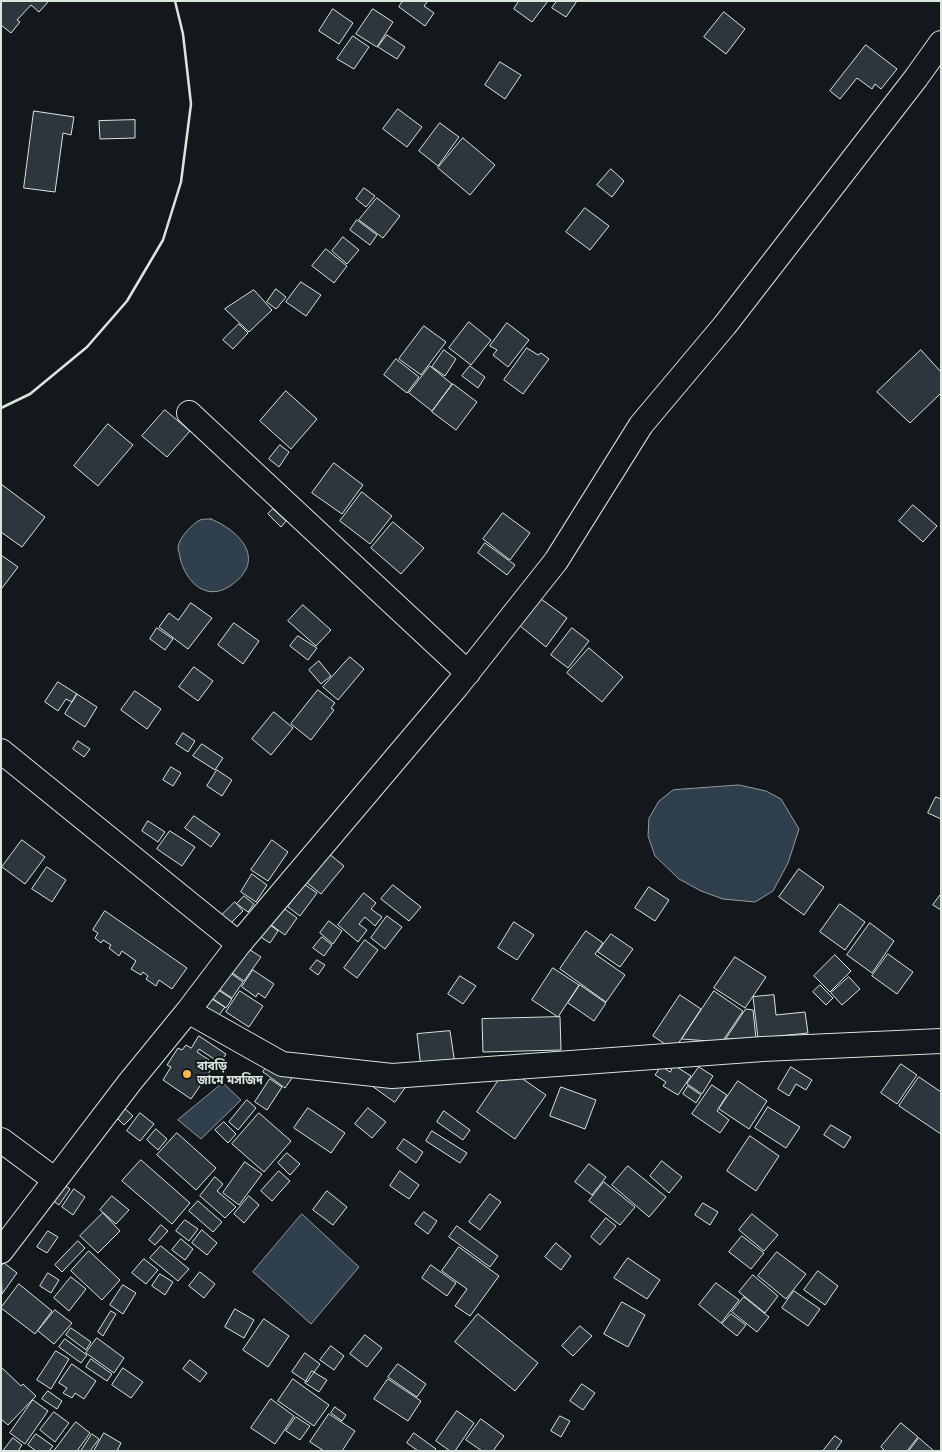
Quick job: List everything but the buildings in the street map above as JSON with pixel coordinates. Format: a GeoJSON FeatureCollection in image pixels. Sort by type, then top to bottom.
{"type":"FeatureCollection","features":[{"type":"Feature","properties":{"kind":"street"},"geometry":{"type":"LineString","coordinates":[[1,1251],[130,1082],[188,1011],[239,944],[468,673],[556,561],[641,425],[725,325],[941,44]]}},
{"type":"Feature","properties":{"kind":"street"},"geometry":{"type":"LineString","coordinates":[[190,412],[468,673]]}},
{"type":"Feature","properties":{"kind":"street"},"geometry":{"type":"LineString","coordinates":[[1,751],[239,944]]}},
{"type":"Feature","properties":{"kind":"street"},"geometry":{"type":"LineString","coordinates":[[188,1011],[282,1064],[392,1076],[763,1049],[941,1041]]}},
{"type":"Feature","properties":{"kind":"street"},"geometry":{"type":"LineString","coordinates":[[1,1140],[55,1180]]}},
{"type":"Feature","properties":{"kind":"water"},"geometry":{"type":"Polygon","coordinates":[[[211,519],[232,531],[240,539],[246,548],[248,557],[247,567],[241,576],[230,586],[213,592],[198,587],[192,582],[183,567],[178,547],[183,536],[193,525],[200,520],[211,519]]]}},
{"type":"Feature","properties":{"kind":"water"},"geometry":{"type":"Polygon","coordinates":[[[739,785],[766,791],[781,799],[799,829],[788,863],[773,891],[755,902],[723,899],[701,891],[679,879],[655,856],[648,836],[649,818],[659,801],[673,790],[739,785]]]}},
{"type":"Feature","properties":{"kind":"water"},"geometry":{"type":"Polygon","coordinates":[[[223,1083],[241,1100],[201,1139],[178,1120],[223,1083]]]}},
{"type":"Feature","properties":{"kind":"water"},"geometry":{"type":"Polygon","coordinates":[[[302,1214],[359,1267],[311,1324],[253,1272],[302,1214]]]}},
{"type":"Feature","properties":{"kind":"wall"},"geometry":{"type":"LineString","coordinates":[[1,408],[30,394],[87,347],[127,301],[163,240],[181,182],[191,104],[183,34],[175,1]]}},
{"type":"Feature","properties":{"kind":"place","name":"বাবড়ি জামে মসজিদ"},"geometry":{"type":"Point","coordinates":[187,1074]}}]}
